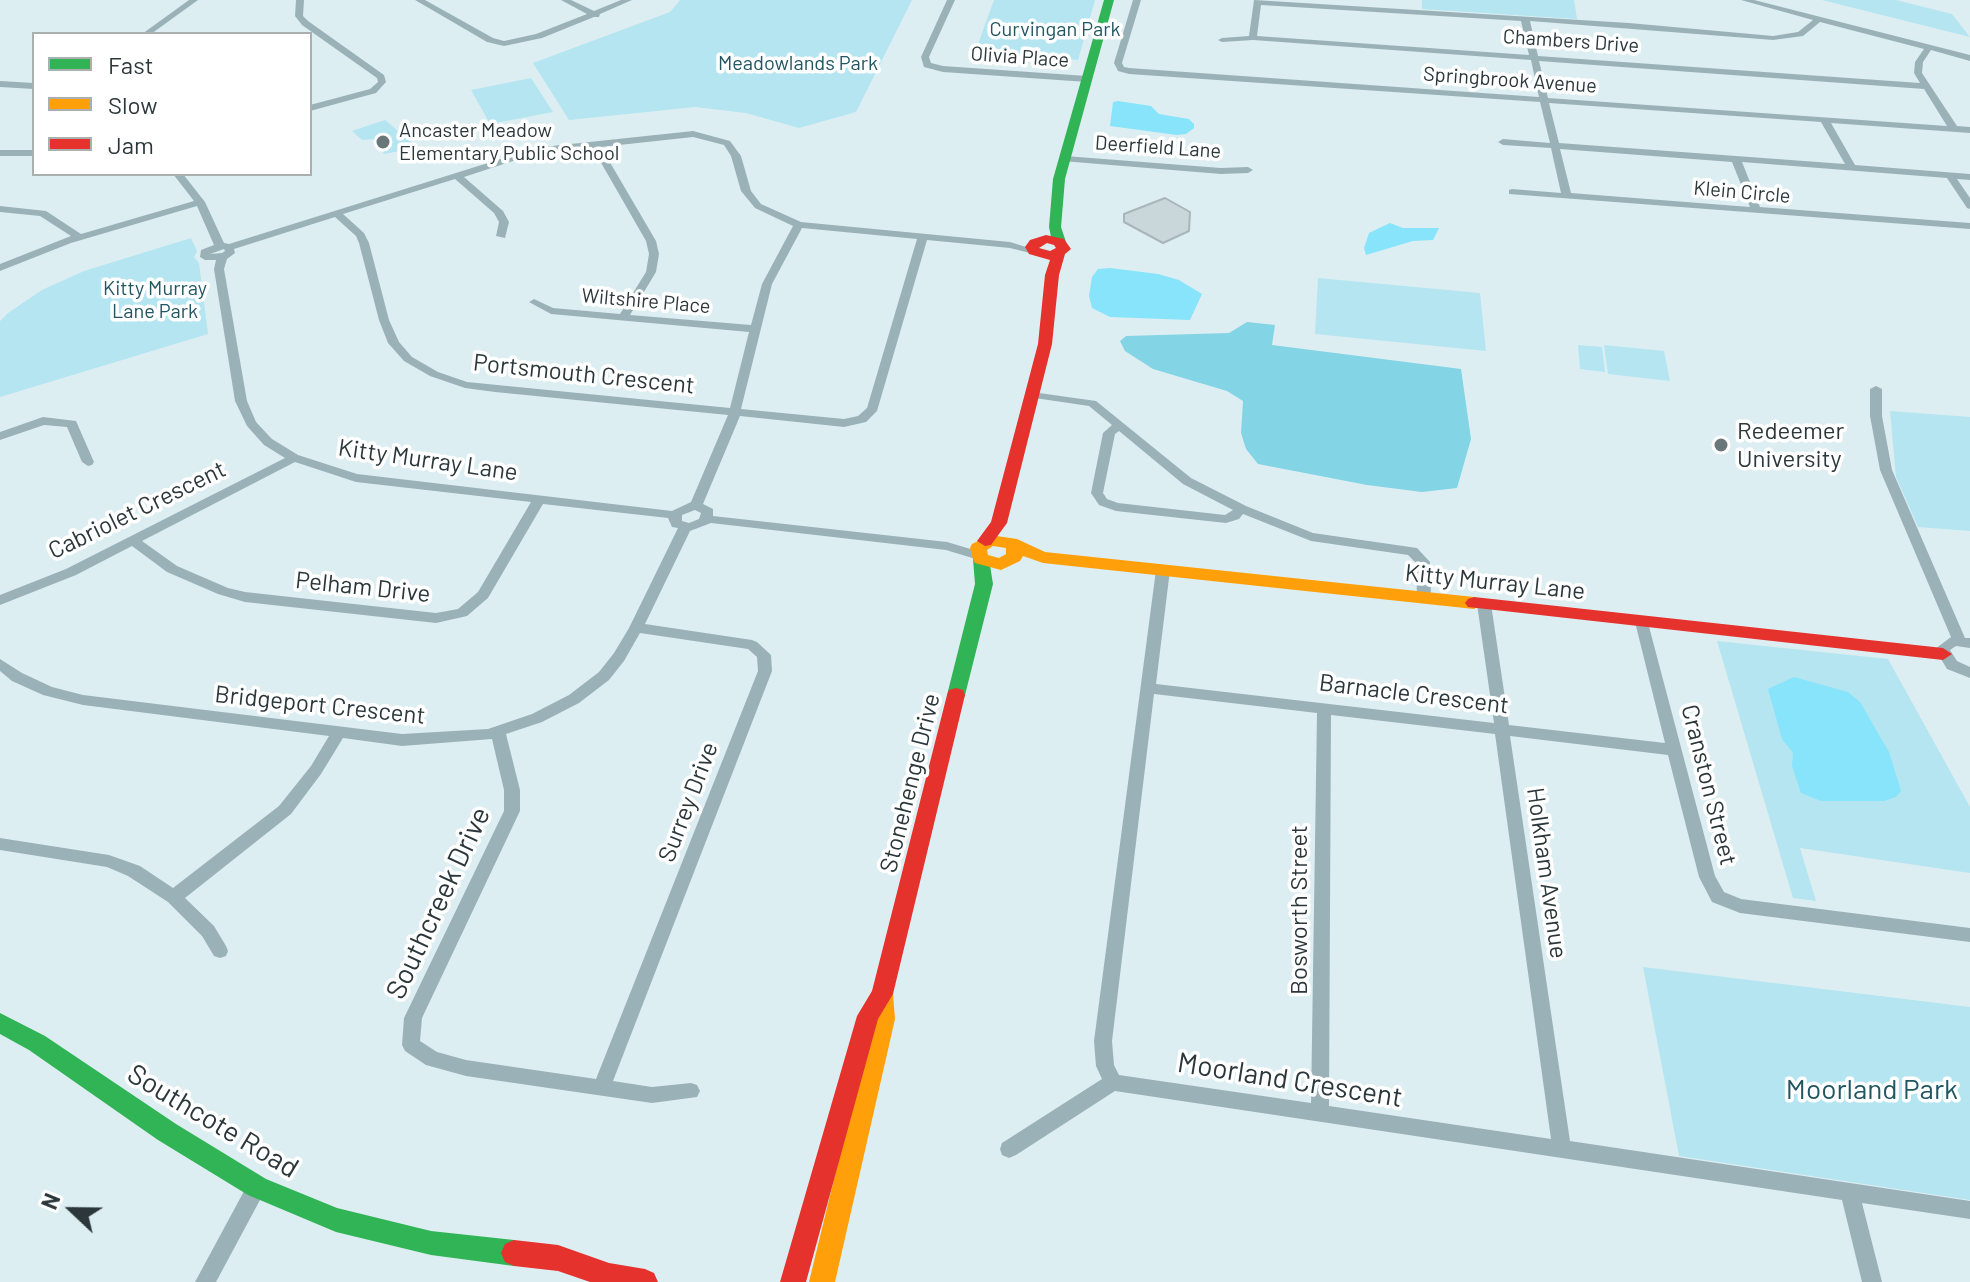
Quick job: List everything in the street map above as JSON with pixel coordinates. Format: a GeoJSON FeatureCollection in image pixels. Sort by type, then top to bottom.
{"type":"FeatureCollection","features":[{"type":"Feature","properties":{"kind":"street"},"geometry":{"type":"LineString","coordinates":[[149,32],[194,0]]}},
{"type":"Feature","properties":{"kind":"street"},"geometry":{"type":"LineString","coordinates":[[300,0],[299,16],[305,23],[381,77],[382,82],[373,91],[312,107]]}},
{"type":"Feature","properties":{"kind":"street"},"geometry":{"type":"LineString","coordinates":[[419,0],[490,40],[504,44],[528,40],[628,0]]}},
{"type":"Feature","properties":{"kind":"street"},"geometry":{"type":"LineString","coordinates":[[565,0],[596,15]]}},
{"type":"Feature","properties":{"kind":"street","name":"Olivia Place"},"geometry":{"type":"LineString","coordinates":[[951,0],[925,57],[927,65],[943,69],[1087,79]]}},
{"type":"Feature","properties":{"kind":"street"},"geometry":{"type":"LineString","coordinates":[[708,519],[705,509],[696,505],[685,507],[675,515],[677,524],[685,527],[701,525],[708,519],[981,550],[999,523],[1045,344],[1052,275],[1046,244],[1065,159],[1109,0]]}},
{"type":"Feature","properties":{"kind":"street","name":"Springbrook Avenue"},"geometry":{"type":"LineString","coordinates":[[1137,0],[1118,63],[1121,69],[1129,71],[1970,130]]}},
{"type":"Feature","properties":{"kind":"street"},"geometry":{"type":"LineString","coordinates":[[1745,0],[1970,58]]}},
{"type":"Feature","properties":{"kind":"street"},"geometry":{"type":"LineString","coordinates":[[1253,38],[1258,1],[1773,38],[1800,34],[1819,19]]}},
{"type":"Feature","properties":{"kind":"street"},"geometry":{"type":"LineString","coordinates":[[1525,19],[1567,196]]}},
{"type":"Feature","properties":{"kind":"street","name":"Chambers Drive"},"geometry":{"type":"LineString","coordinates":[[1222,40],[1253,38],[1924,86]]}},
{"type":"Feature","properties":{"kind":"street"},"geometry":{"type":"LineString","coordinates":[[1929,47],[1918,66],[1924,86],[1954,129]]}},
{"type":"Feature","properties":{"kind":"street"},"geometry":{"type":"LineString","coordinates":[[0,84],[32,86]]}},
{"type":"Feature","properties":{"kind":"street"},"geometry":{"type":"LineString","coordinates":[[1824,119],[1852,169]]}},
{"type":"Feature","properties":{"kind":"street"},"geometry":{"type":"LineString","coordinates":[[221,254],[523,155],[693,134],[720,139],[732,148],[746,191],[758,206],[799,225],[1010,245],[1046,244]]}},
{"type":"Feature","properties":{"kind":"street","name":"Klein Circle"},"geometry":{"type":"LineString","coordinates":[[1503,142],[1970,177]]}},
{"type":"Feature","properties":{"kind":"street"},"geometry":{"type":"LineString","coordinates":[[595,144],[651,241],[654,254],[651,272],[623,317]]}},
{"type":"Feature","properties":{"kind":"street"},"geometry":{"type":"LineString","coordinates":[[0,153],[32,153]]}},
{"type":"Feature","properties":{"kind":"street","name":"Deerfield Lane"},"geometry":{"type":"LineString","coordinates":[[1065,159],[1221,171],[1248,170]]}},
{"type":"Feature","properties":{"kind":"street"},"geometry":{"type":"LineString","coordinates":[[1736,160],[1757,211]]}},
{"type":"Feature","properties":{"kind":"street"},"geometry":{"type":"LineString","coordinates":[[1950,175],[1970,206]]}},
{"type":"Feature","properties":{"kind":"street","name":"Kitty Murray Lane"},"geometry":{"type":"LineString","coordinates":[[180,176],[200,202],[221,254],[241,401],[251,423],[268,442],[294,458],[356,478],[675,515]]}},
{"type":"Feature","properties":{"kind":"street"},"geometry":{"type":"LineString","coordinates":[[457,176],[498,211],[504,222],[501,236]]}},
{"type":"Feature","properties":{"kind":"street","name":"Klein Circle"},"geometry":{"type":"LineString","coordinates":[[1512,192],[1970,226]]}},
{"type":"Feature","properties":{"kind":"street"},"geometry":{"type":"LineString","coordinates":[[0,268],[79,237],[200,202]]}},
{"type":"Feature","properties":{"kind":"street"},"geometry":{"type":"LineString","coordinates":[[0,209],[43,213],[79,237]]}},
{"type":"Feature","properties":{"kind":"street","name":"Portsmouth Crescent"},"geometry":{"type":"LineString","coordinates":[[337,214],[360,235],[364,243],[384,320],[394,343],[408,359],[434,374],[465,385],[495,389],[844,423],[862,419],[873,409],[923,237]]}},
{"type":"Feature","properties":{"kind":"street"},"geometry":{"type":"LineString","coordinates":[[696,505],[734,412],[767,284],[799,225]]}},
{"type":"Feature","properties":{"kind":"street","name":"Wiltshire Place"},"geometry":{"type":"LineString","coordinates":[[534,302],[551,311],[756,329]]}},
{"type":"Feature","properties":{"kind":"street"},"geometry":{"type":"LineString","coordinates":[[1876,389],[1876,416],[1886,470],[1965,642],[1947,642],[1943,654],[1952,665],[1970,673]]}},
{"type":"Feature","properties":{"kind":"street"},"geometry":{"type":"LineString","coordinates":[[1032,395],[1084,400],[1187,481],[1241,509],[1311,537],[1412,551],[1423,562],[1424,598]]}},
{"type":"Feature","properties":{"kind":"street"},"geometry":{"type":"LineString","coordinates":[[0,436],[43,421],[72,424],[88,462]]}},
{"type":"Feature","properties":{"kind":"street"},"geometry":{"type":"LineString","coordinates":[[1119,425],[1109,433],[1097,493],[1103,502],[1116,507],[1226,519],[1241,509]]}},
{"type":"Feature","properties":{"kind":"street","name":"Cabriolet Crescent"},"geometry":{"type":"LineString","coordinates":[[0,600],[71,572],[294,458]]}},
{"type":"Feature","properties":{"kind":"street","name":"Pelham Drive"},"geometry":{"type":"LineString","coordinates":[[134,541],[172,569],[245,597],[436,618],[462,613],[483,595],[539,500]]}},
{"type":"Feature","properties":{"kind":"street"},"geometry":{"type":"LineString","coordinates":[[984,584],[1011,553],[999,523]]}},
{"type":"Feature","properties":{"kind":"street","name":"Bridgeport Crescent"},"geometry":{"type":"LineString","coordinates":[[0,664],[17,677],[48,691],[83,700],[402,740],[498,732],[537,718],[574,699],[604,676],[636,628],[685,527]]}},
{"type":"Feature","properties":{"kind":"street","name":"Kitty Murray Lane"},"geometry":{"type":"LineString","coordinates":[[981,550],[995,564],[1011,553],[1943,654]]}},
{"type":"Feature","properties":{"kind":"street","name":"Stonehenge Drive"},"geometry":{"type":"LineString","coordinates":[[793,1282],[868,1016],[882,994],[984,584],[981,550]]}},
{"type":"Feature","properties":{"kind":"street"},"geometry":{"type":"LineString","coordinates":[[1009,1149],[1113,1082],[1105,1066],[1103,1041],[1163,570]]}},
{"type":"Feature","properties":{"kind":"street","name":"Holkham Avenue"},"geometry":{"type":"LineString","coordinates":[[1484,604],[1562,1149]]}},
{"type":"Feature","properties":{"kind":"street","name":"Cranston Street"},"geometry":{"type":"LineString","coordinates":[[1642,622],[1707,877],[1718,897],[1740,906],[1970,935]]}},
{"type":"Feature","properties":{"kind":"street","name":"Surrey Drive"},"geometry":{"type":"LineString","coordinates":[[601,1089],[765,671],[764,655],[752,645],[636,628]]}},
{"type":"Feature","properties":{"kind":"street","name":"Barnacle Crescent"},"geometry":{"type":"LineString","coordinates":[[1148,688],[1675,750]]}},
{"type":"Feature","properties":{"kind":"street","name":"Bosworth Street"},"geometry":{"type":"LineString","coordinates":[[1320,1113],[1324,708]]}},
{"type":"Feature","properties":{"kind":"street"},"geometry":{"type":"LineString","coordinates":[[174,897],[285,810],[316,770],[339,732]]}},
{"type":"Feature","properties":{"kind":"street","name":"Southcreek Drive"},"geometry":{"type":"LineString","coordinates":[[498,732],[512,790],[512,811],[413,1018],[411,1045],[432,1059],[466,1068],[601,1089]]}},
{"type":"Feature","properties":{"kind":"street"},"geometry":{"type":"LineString","coordinates":[[0,844],[109,861],[134,871],[174,897],[208,931],[220,951]]}},
{"type":"Feature","properties":{"kind":"street","name":"Stonehenge Drive"},"geometry":{"type":"LineString","coordinates":[[822,1282],[884,1019],[882,994]]}},
{"type":"Feature","properties":{"kind":"street","name":"Southcote Road"},"geometry":{"type":"LineString","coordinates":[[0,1023],[37,1043],[167,1132],[257,1187],[336,1220],[431,1243],[558,1258],[609,1276],[645,1282]]}},
{"type":"Feature","properties":{"kind":"street","name":"Moorland Crescent"},"geometry":{"type":"LineString","coordinates":[[1113,1082],[1970,1210]]}},
{"type":"Feature","properties":{"kind":"street"},"geometry":{"type":"LineString","coordinates":[[601,1089],[652,1095],[691,1091]]}},
{"type":"Feature","properties":{"kind":"street"},"geometry":{"type":"LineString","coordinates":[[205,1282],[257,1187]]}},
{"type":"Feature","properties":{"kind":"street"},"geometry":{"type":"LineString","coordinates":[[1850,1192],[1872,1282]]}},
{"type":"Feature","properties":{"kind":"green space","name":"Meadowlands Park"},"geometry":{"type":"Polygon","coordinates":[[[680,0],[912,0],[856,112],[799,128],[746,113],[695,107],[569,120],[533,63],[670,12],[680,0]]]}},
{"type":"Feature","properties":{"kind":"green space","name":"Curvingan Park"},"geometry":{"type":"Polygon","coordinates":[[[994,0],[1095,0],[1078,60],[975,52],[994,0]]]}},
{"type":"Feature","properties":{"kind":"green space"},"geometry":{"type":"Polygon","coordinates":[[[1422,0],[1574,0],[1577,19],[1422,9],[1422,0]]]}},
{"type":"Feature","properties":{"kind":"green space"},"geometry":{"type":"Polygon","coordinates":[[[1822,0],[1896,0],[1952,14],[1970,37],[1822,0]]]}},
{"type":"Feature","properties":{"kind":"green space"},"geometry":{"type":"Polygon","coordinates":[[[531,78],[553,112],[490,124],[471,90],[531,78]]]}},
{"type":"Feature","properties":{"kind":"green space"},"geometry":{"type":"Polygon","coordinates":[[[385,120],[415,148],[384,154],[387,149],[377,139],[362,140],[352,131],[385,120]]]}},
{"type":"Feature","properties":{"kind":"green space","name":"Kitty Murray Lane Park"},"geometry":{"type":"Polygon","coordinates":[[[191,238],[197,251],[194,257],[199,263],[208,334],[0,397],[0,321],[8,313],[42,290],[84,271],[191,238]]]}},
{"type":"Feature","properties":{"kind":"green space"},"geometry":{"type":"Polygon","coordinates":[[[1318,278],[1480,293],[1486,351],[1315,334],[1318,278]]]}},
{"type":"Feature","properties":{"kind":"green space"},"geometry":{"type":"Polygon","coordinates":[[[1578,345],[1602,347],[1605,372],[1580,369],[1578,345]]]}},
{"type":"Feature","properties":{"kind":"green space"},"geometry":{"type":"Polygon","coordinates":[[[1604,345],[1664,351],[1670,381],[1608,374],[1604,345]]]}},
{"type":"Feature","properties":{"kind":"green space"},"geometry":{"type":"Polygon","coordinates":[[[1890,411],[1970,417],[1970,531],[1918,527],[1896,477],[1890,411]]]}},
{"type":"Feature","properties":{"kind":"green space"},"geometry":{"type":"Polygon","coordinates":[[[1717,641],[1888,659],[1970,807],[1970,873],[1800,848],[1816,901],[1793,898],[1717,641]]]}},
{"type":"Feature","properties":{"kind":"green space","name":"Moorland Park"},"geometry":{"type":"Polygon","coordinates":[[[1643,967],[1970,1007],[1970,1200],[1679,1156],[1643,967]]]}},
{"type":"Feature","properties":{"kind":"shaded area"},"geometry":{"type":"Polygon","coordinates":[[[1113,102],[1151,106],[1159,114],[1189,119],[1194,128],[1186,134],[1177,135],[1110,126],[1113,102]]]}},
{"type":"Feature","properties":{"kind":"shaded area"},"geometry":{"type":"Polygon","coordinates":[[[1390,223],[1403,228],[1439,228],[1433,240],[1413,241],[1366,255],[1364,248],[1369,233],[1390,223]]]}},
{"type":"Feature","properties":{"kind":"shaded area"},"geometry":{"type":"Polygon","coordinates":[[[1098,269],[1158,274],[1179,280],[1202,294],[1190,320],[1110,317],[1092,308],[1089,296],[1092,277],[1098,269]]]}},
{"type":"Feature","properties":{"kind":"shaded area"},"geometry":{"type":"Polygon","coordinates":[[[1247,322],[1275,325],[1272,345],[1461,369],[1471,439],[1457,488],[1422,492],[1258,464],[1246,449],[1241,433],[1243,401],[1227,391],[1153,369],[1125,351],[1120,341],[1126,336],[1229,333],[1247,322]]]}},
{"type":"Feature","properties":{"kind":"shaded area"},"geometry":{"type":"Polygon","coordinates":[[[1794,677],[1848,692],[1860,702],[1889,752],[1901,791],[1896,797],[1884,801],[1821,801],[1801,793],[1792,766],[1793,753],[1782,739],[1768,689],[1794,677]]]}},
{"type":"Feature","properties":{"kind":"building"},"geometry":{"type":"Polygon","coordinates":[[[1165,198],[1190,212],[1189,231],[1163,243],[1124,222],[1124,214],[1165,198]]]}},
{"type":"Feature","properties":{"kind":"traffic: fast"},"geometry":{"type":"LineString","coordinates":[[1059,242],[1055,227],[1059,179],[1109,0]]}},
{"type":"Feature","properties":{"kind":"traffic: fast"},"geometry":{"type":"LineString","coordinates":[[956,695],[984,584],[981,559]]}},
{"type":"Feature","properties":{"kind":"traffic: fast"},"geometry":{"type":"LineString","coordinates":[[0,1023],[37,1043],[167,1132],[257,1187],[336,1220],[431,1243],[514,1253]]}},
{"type":"Feature","properties":{"kind":"traffic: slow"},"geometry":{"type":"LineString","coordinates":[[990,540],[1011,543],[1016,550],[1014,557],[1001,564],[981,559],[978,548],[990,540]]}},
{"type":"Feature","properties":{"kind":"traffic: slow"},"geometry":{"type":"LineString","coordinates":[[1015,547],[1043,557],[1474,603]]}},
{"type":"Feature","properties":{"kind":"traffic: slow"},"geometry":{"type":"LineString","coordinates":[[822,1282],[884,1019],[882,994]]}},
{"type":"Feature","properties":{"kind":"traffic: jam"},"geometry":{"type":"LineString","coordinates":[[1046,239],[1059,242],[1064,249],[1051,256],[1034,251],[1032,247],[1035,243],[1046,239]]}},
{"type":"Feature","properties":{"kind":"traffic: jam"},"geometry":{"type":"LineString","coordinates":[[985,541],[999,523],[1045,344],[1052,275],[1059,253]]}},
{"type":"Feature","properties":{"kind":"traffic: jam"},"geometry":{"type":"LineString","coordinates":[[1474,603],[1943,654]]}},
{"type":"Feature","properties":{"kind":"traffic: jam"},"geometry":{"type":"LineString","coordinates":[[793,1282],[868,1016],[882,994],[956,695]]}},
{"type":"Feature","properties":{"kind":"traffic: jam"},"geometry":{"type":"LineString","coordinates":[[514,1253],[558,1258],[609,1276],[645,1282]]}},
{"type":"Feature","properties":{"kind":"place","name":"Ancaster Meadow Elementary Public School"},"geometry":{"type":"Point","coordinates":[383,142]}},
{"type":"Feature","properties":{"kind":"place","name":"Redeemer University"},"geometry":{"type":"Point","coordinates":[1721,445]}}]}
